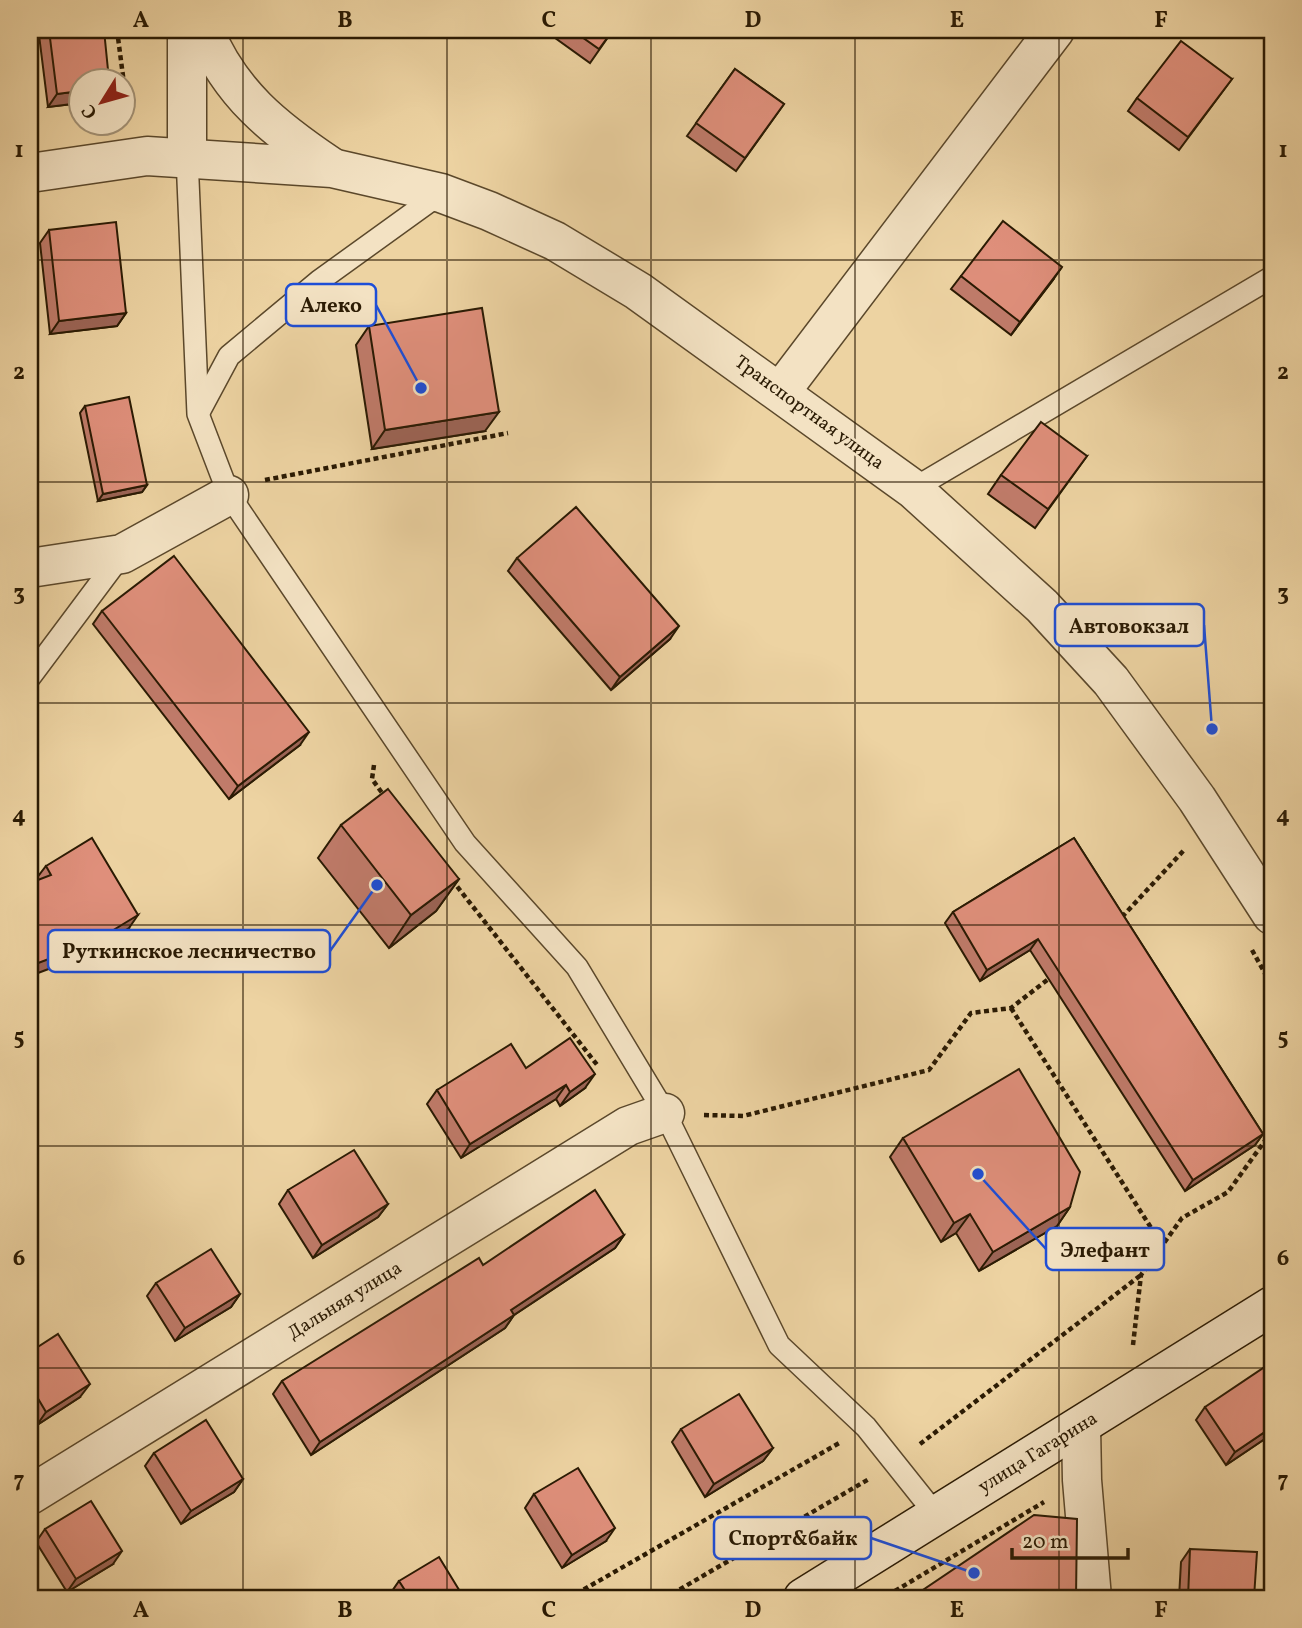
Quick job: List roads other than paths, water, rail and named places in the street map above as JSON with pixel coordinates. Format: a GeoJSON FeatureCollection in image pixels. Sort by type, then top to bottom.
{"type":"FeatureCollection","features":[{"type":"Feature","properties":{"kind":"street"},"geometry":{"type":"LineString","coordinates":[[187,30],[187,157]]}},
{"type":"Feature","properties":{"kind":"street"},"geometry":{"type":"LineString","coordinates":[[204,30],[211,47],[242,95],[280,133],[332,168]]}},
{"type":"Feature","properties":{"kind":"street"},"geometry":{"type":"LineString","coordinates":[[781,391],[1055,30]]}},
{"type":"Feature","properties":{"kind":"street","name":"Транспортная улица"},"geometry":{"type":"LineString","coordinates":[[30,173],[147,156],[332,168],[441,193],[555,241],[638,291],[781,391],[913,489],[1042,606],[1111,681],[1198,799],[1272,915]]}},
{"type":"Feature","properties":{"kind":"street"},"geometry":{"type":"LineString","coordinates":[[30,568],[122,554],[243,488]]}},
{"type":"Feature","properties":{"kind":"street","name":"Дальняя улица"},"geometry":{"type":"LineString","coordinates":[[30,1495],[628,1126],[665,1113]]}},
{"type":"Feature","properties":{"kind":"street","name":"улица Гагарина"},"geometry":{"type":"LineString","coordinates":[[803,1598],[1272,1306]]}},
{"type":"Feature","properties":{"kind":"street"},"geometry":{"type":"LineString","coordinates":[[1081,1426],[1082,1480],[1092,1598]]}},
{"type":"Feature","properties":{"kind":"lane"},"geometry":{"type":"LineString","coordinates":[[187,157],[198,414],[381,718],[465,842],[577,967],[665,1113],[779,1345],[866,1427],[937,1516]]}},
{"type":"Feature","properties":{"kind":"lane"},"geometry":{"type":"LineString","coordinates":[[198,414],[229,356],[319,281],[441,193]]}},
{"type":"Feature","properties":{"kind":"lane"},"geometry":{"type":"LineString","coordinates":[[913,489],[1272,277]]}},
{"type":"Feature","properties":{"kind":"lane"},"geometry":{"type":"LineString","coordinates":[[30,677],[122,554]]}},
{"type":"Feature","properties":{"kind":"place","name":"Алеко"},"geometry":{"type":"Point","coordinates":[421,388]}},
{"type":"Feature","properties":{"kind":"place","name":"Автовокзал"},"geometry":{"type":"Point","coordinates":[1212,729]}},
{"type":"Feature","properties":{"kind":"place","name":"Руткинское лесничество"},"geometry":{"type":"Point","coordinates":[377,885]}},
{"type":"Feature","properties":{"kind":"place","name":"Элефант"},"geometry":{"type":"Point","coordinates":[978,1174]}},
{"type":"Feature","properties":{"kind":"place","name":"Спорт&байк"},"geometry":{"type":"Point","coordinates":[974,1573]}}]}
